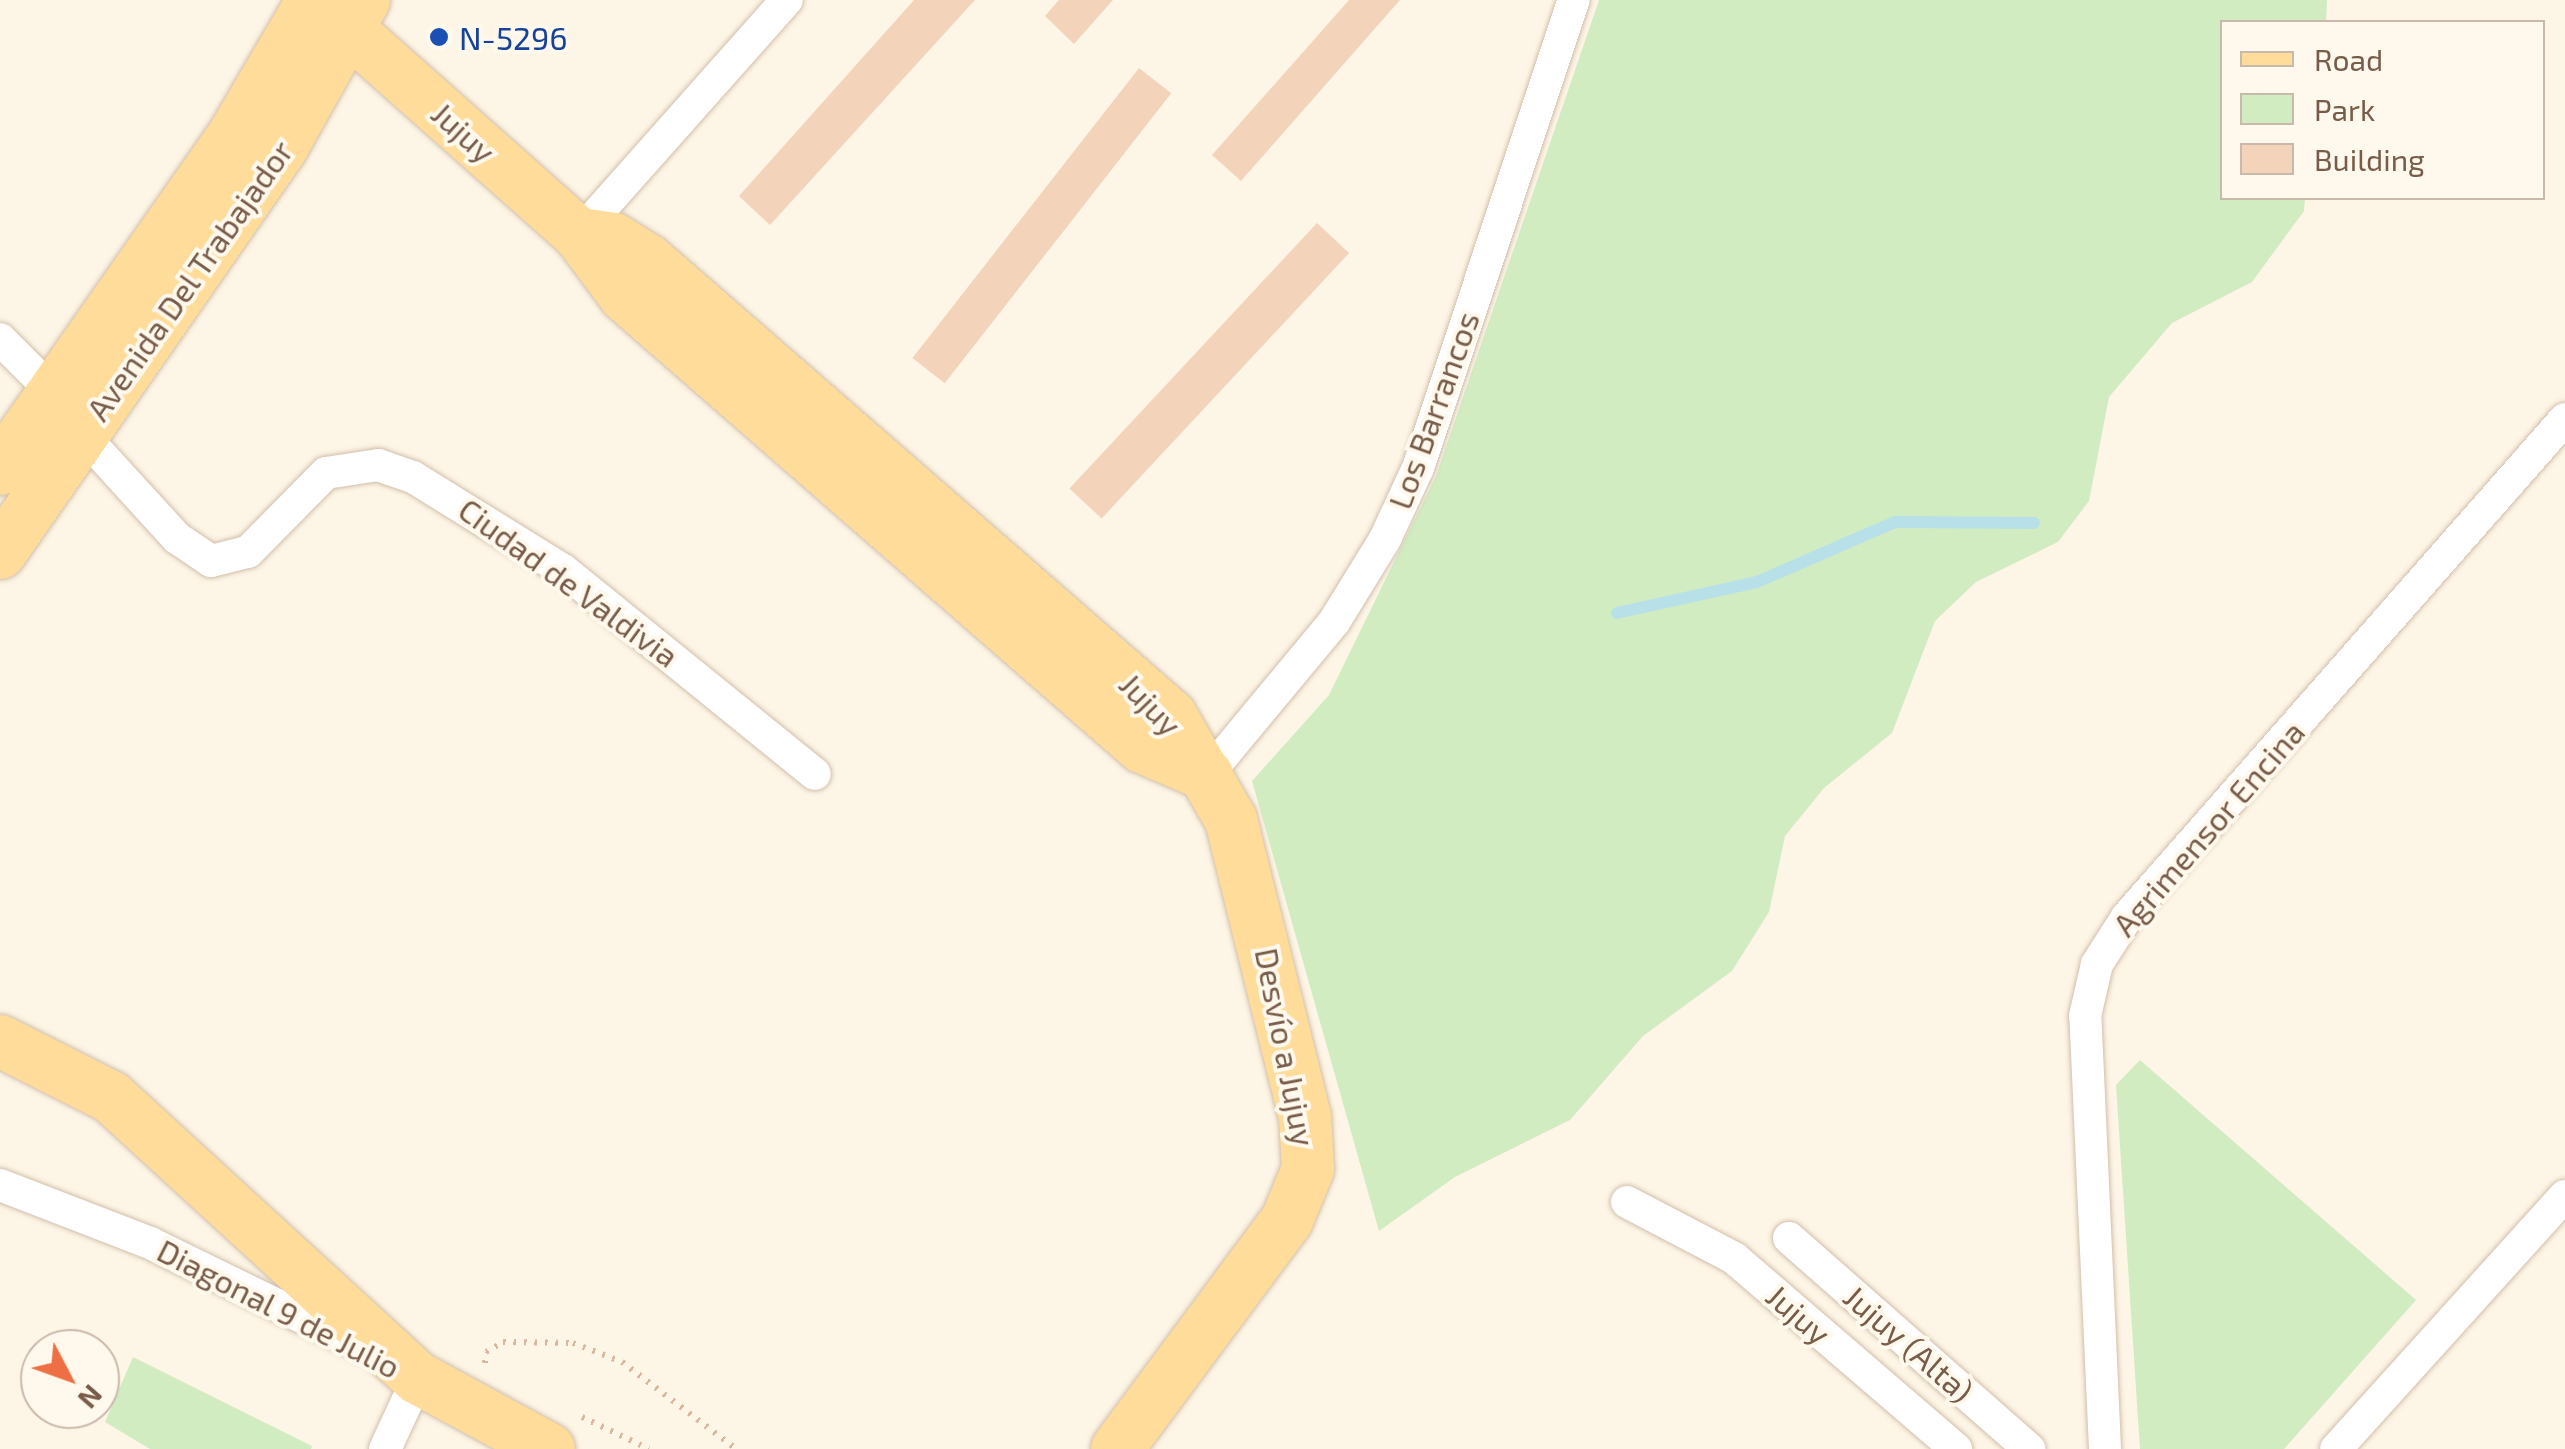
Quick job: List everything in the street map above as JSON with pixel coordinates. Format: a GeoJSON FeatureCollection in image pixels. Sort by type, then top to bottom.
{"type":"FeatureCollection","features":[{"type":"Feature","properties":{"kind":"main road","name":"Jujuy"},"geometry":{"type":"LineString","coordinates":[[342,10],[580,234],[614,240],[649,261],[1171,716],[1208,776]]}},
{"type":"Feature","properties":{"kind":"main road","name":"Avenida Del Trabajador"},"geometry":{"type":"LineString","coordinates":[[0,468],[235,133],[342,10]]}},
{"type":"Feature","properties":{"kind":"main road","name":"Avenida Del Trabajador"},"geometry":{"type":"LineString","coordinates":[[0,553],[282,147],[342,10]]}},
{"type":"Feature","properties":{"kind":"main road","name":"Desvío a Jujuy"},"geometry":{"type":"LineString","coordinates":[[1117,1449],[1287,1220],[1308,1169],[1305,1116],[1248,870],[1208,776]]}},
{"type":"Feature","properties":{"kind":"main road"},"geometry":{"type":"LineString","coordinates":[[0,1040],[111,1098],[418,1378]]}},
{"type":"Feature","properties":{"kind":"main road","name":"Diagonal 9 de Julio"},"geometry":{"type":"LineString","coordinates":[[418,1378],[558,1430]]}},
{"type":"Feature","properties":{"kind":"street"},"geometry":{"type":"LineString","coordinates":[[580,234],[788,0]]}},
{"type":"Feature","properties":{"kind":"street","name":"Los Barrancos"},"geometry":{"type":"LineString","coordinates":[[1208,776],[1334,622],[1385,539],[1418,468],[1574,0]]}},
{"type":"Feature","properties":{"kind":"street"},"geometry":{"type":"LineString","coordinates":[[0,339],[54,392]]}},
{"type":"Feature","properties":{"kind":"street","name":"Agrimensor Encina"},"geometry":{"type":"LineString","coordinates":[[2106,1449],[2084,1016],[2097,964],[2127,917],[2565,419]]}},
{"type":"Feature","properties":{"kind":"street","name":"Ciudad de Valdivia"},"geometry":{"type":"LineString","coordinates":[[82,434],[178,538],[211,561],[248,552],[326,473],[378,465],[413,477],[563,570],[815,774]]}},
{"type":"Feature","properties":{"kind":"street","name":"Diagonal 9 de Julio"},"geometry":{"type":"LineString","coordinates":[[0,1185],[150,1242],[418,1378]]}},
{"type":"Feature","properties":{"kind":"street"},"geometry":{"type":"LineString","coordinates":[[2336,1449],[2565,1196]]}},
{"type":"Feature","properties":{"kind":"street","name":"Jujuy"},"geometry":{"type":"LineString","coordinates":[[1627,1202],[1734,1258],[1956,1449]]}},
{"type":"Feature","properties":{"kind":"street","name":"Jujuy (Alta)"},"geometry":{"type":"LineString","coordinates":[[1789,1238],[2029,1449]]}},
{"type":"Feature","properties":{"kind":"street"},"geometry":{"type":"LineString","coordinates":[[385,1449],[418,1378]]}},
{"type":"Feature","properties":{"kind":"path"},"geometry":{"type":"LineString","coordinates":[[494,1373],[483,1359],[492,1346],[573,1342],[622,1362],[736,1449]]}},
{"type":"Feature","properties":{"kind":"path"},"geometry":{"type":"LineString","coordinates":[[558,1430],[649,1449]]}},
{"type":"Feature","properties":{"kind":"green space"},"geometry":{"type":"Polygon","coordinates":[[[1599,0],[2327,0],[2326,20],[2220,20],[2220,200],[2305,200],[2304,211],[2252,282],[2172,323],[2109,397],[2089,501],[2058,542],[1976,582],[1935,621],[1892,733],[1824,788],[1785,836],[1769,912],[1732,971],[1643,1036],[1570,1120],[1455,1177],[1379,1231],[1252,781],[1329,695],[1436,476],[1599,0]]]}},
{"type":"Feature","properties":{"kind":"green space"},"geometry":{"type":"Polygon","coordinates":[[[2140,1060],[2416,1300],[2284,1449],[2140,1449],[2116,1085],[2140,1060]]]}},
{"type":"Feature","properties":{"kind":"green space"},"geometry":{"type":"Polygon","coordinates":[[[133,1357],[312,1446],[150,1449],[117,1429],[120,1429],[120,1387],[133,1357]]]}},
{"type":"Feature","properties":{"kind":"building"},"geometry":{"type":"Polygon","coordinates":[[[914,0],[975,0],[770,225],[739,196],[914,0]]]}},
{"type":"Feature","properties":{"kind":"building"},"geometry":{"type":"Polygon","coordinates":[[[1059,0],[1113,0],[1074,44],[1045,16],[1059,0]]]}},
{"type":"Feature","properties":{"kind":"building"},"geometry":{"type":"Polygon","coordinates":[[[1349,0],[1400,0],[1241,181],[1212,155],[1349,0]]]}},
{"type":"Feature","properties":{"kind":"building"},"geometry":{"type":"Polygon","coordinates":[[[1139,68],[1171,93],[945,383],[912,358],[1139,68]]]}},
{"type":"Feature","properties":{"kind":"building"},"geometry":{"type":"Polygon","coordinates":[[[1317,223],[1349,253],[1102,518],[1069,488],[1317,223]]]}},
{"type":"Feature","properties":{"kind":"waterway"},"geometry":{"type":"LineString","coordinates":[[1617,613],[1757,582],[1895,522],[2034,523]]}},
{"type":"Feature","properties":{"kind":"place","name":"N-5296"},"geometry":{"type":"Point","coordinates":[439,37]}}]}
